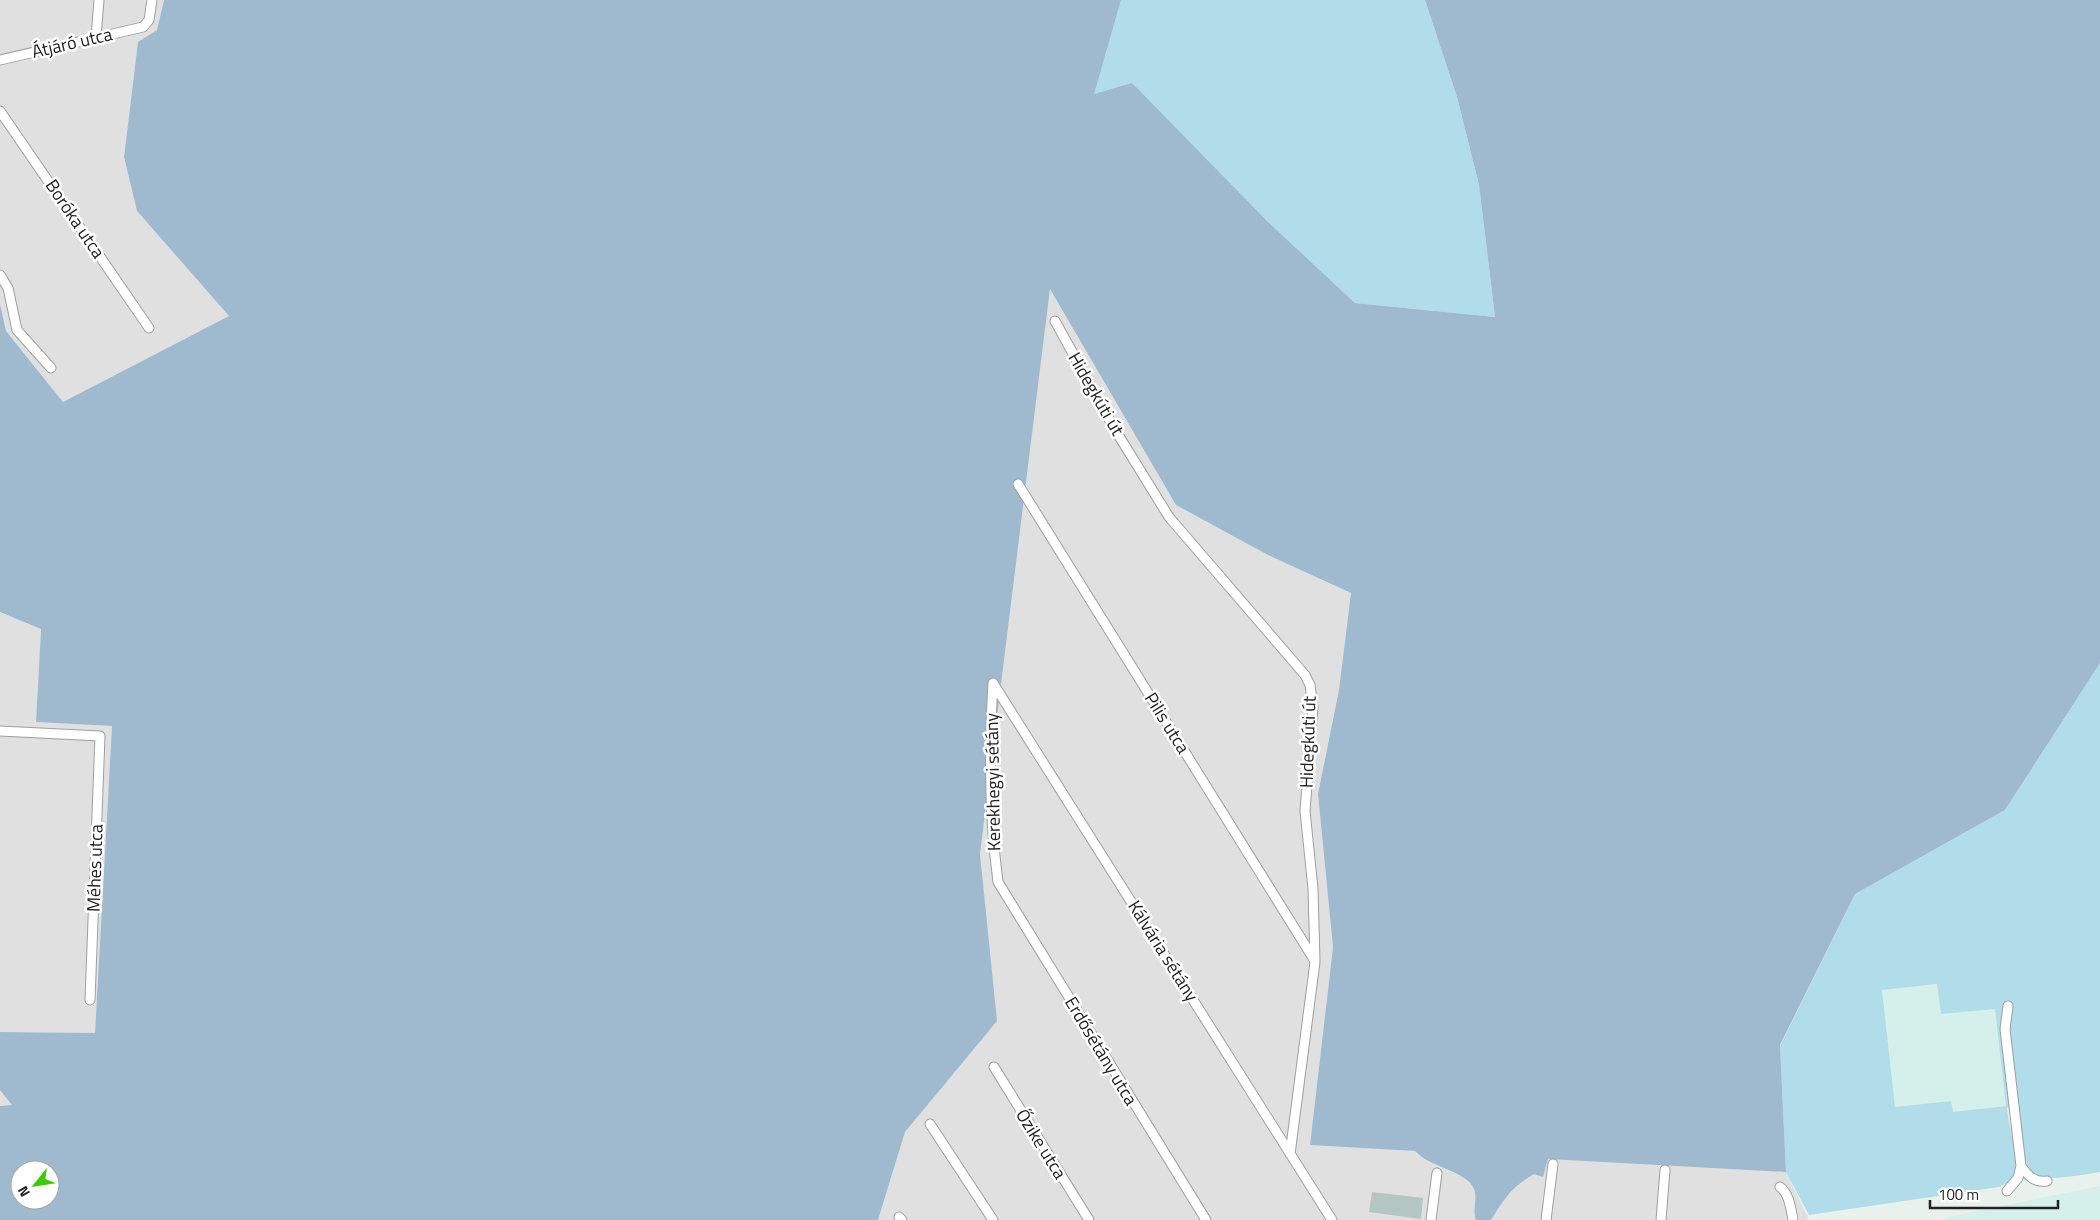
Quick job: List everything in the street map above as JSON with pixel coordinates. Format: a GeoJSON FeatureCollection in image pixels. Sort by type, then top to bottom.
{"type":"FeatureCollection","features":[{"type":"Feature","properties":{"kind":"street"},"geometry":{"type":"LineString","coordinates":[[96,37],[99,0]]}},
{"type":"Feature","properties":{"kind":"street","name":"Átjáró utca"},"geometry":{"type":"LineString","coordinates":[[0,60],[143,27],[149,20],[152,0]]}},
{"type":"Feature","properties":{"kind":"street","name":"Boróka utca"},"geometry":{"type":"LineString","coordinates":[[0,111],[149,328]]}},
{"type":"Feature","properties":{"kind":"street"},"geometry":{"type":"LineString","coordinates":[[0,275],[8,288],[18,330],[51,368]]}},
{"type":"Feature","properties":{"kind":"street","name":"Hidegkúti út"},"geometry":{"type":"LineString","coordinates":[[1055,321],[1114,428],[1169,517],[1305,676],[1310,685],[1312,707],[1305,810],[1313,889],[1315,962],[1290,1154]]}},
{"type":"Feature","properties":{"kind":"street","name":"Pilis utca"},"geometry":{"type":"LineString","coordinates":[[1018,484],[1315,962]]}},
{"type":"Feature","properties":{"kind":"street","name":"Kerekhegyi sétány"},"geometry":{"type":"LineString","coordinates":[[993,683],[989,764],[993,846],[998,882]]}},
{"type":"Feature","properties":{"kind":"street","name":"Kálvária sétány"},"geometry":{"type":"LineString","coordinates":[[993,683],[1332,1220]]}},
{"type":"Feature","properties":{"kind":"street","name":"Méhes utca"},"geometry":{"type":"LineString","coordinates":[[0,731],[100,736],[90,1000]]}},
{"type":"Feature","properties":{"kind":"street","name":"Erdősétány utca"},"geometry":{"type":"LineString","coordinates":[[998,882],[1206,1220]]}},
{"type":"Feature","properties":{"kind":"street"},"geometry":{"type":"LineString","coordinates":[[2006,1191],[2018,1178],[2021,1166],[2005,1029],[2008,1006]]}},
{"type":"Feature","properties":{"kind":"street","name":"Őzike utca"},"geometry":{"type":"LineString","coordinates":[[994,1066],[1089,1220]]}},
{"type":"Feature","properties":{"kind":"street"},"geometry":{"type":"LineString","coordinates":[[930,1124],[993,1220]]}},
{"type":"Feature","properties":{"kind":"street"},"geometry":{"type":"LineString","coordinates":[[1546,1220],[1553,1164]]}},
{"type":"Feature","properties":{"kind":"street"},"geometry":{"type":"LineString","coordinates":[[2021,1166],[2034,1179],[2040,1182],[2047,1181]]}},
{"type":"Feature","properties":{"kind":"street"},"geometry":{"type":"LineString","coordinates":[[1662,1220],[1665,1170]]}},
{"type":"Feature","properties":{"kind":"street"},"geometry":{"type":"LineString","coordinates":[[1431,1220],[1437,1173]]}},
{"type":"Feature","properties":{"kind":"street"},"geometry":{"type":"LineString","coordinates":[[1780,1187],[1784,1190],[1788,1200],[1793,1220]]}},
{"type":"Feature","properties":{"kind":"shaded area"},"geometry":{"type":"Polygon","coordinates":[[[0,0],[164,0],[157,30],[138,42],[124,157],[137,211],[229,316],[63,402],[6,331],[0,304],[0,0]]]}},
{"type":"Feature","properties":{"kind":"shaded area"},"geometry":{"type":"Polygon","coordinates":[[[164,0],[1121,0],[1094,94],[1132,83],[1265,219],[1355,303],[1495,317],[1479,185],[1457,97],[1425,0],[2100,0],[2100,663],[2005,810],[1855,894],[1780,1045],[1786,1172],[1548,1159],[1543,1177],[1534,1174],[1519,1184],[1504,1200],[1491,1220],[1476,1220],[1475,1193],[1470,1183],[1456,1173],[1429,1161],[1415,1151],[1310,1145],[1333,947],[1318,794],[1339,690],[1351,593],[1268,555],[1176,505],[1050,289],[980,854],[997,1021],[905,1132],[878,1220],[0,1220],[0,1106],[12,1105],[0,1090],[0,1032],[95,1033],[112,726],[36,722],[41,629],[0,612],[0,304],[6,331],[63,402],[229,316],[137,211],[124,157],[138,42],[157,30],[164,0]]]}},
{"type":"Feature","properties":{"kind":"shaded area"},"geometry":{"type":"Polygon","coordinates":[[[1121,0],[1425,0],[1457,97],[1479,185],[1495,317],[1355,303],[1265,219],[1093,94],[1121,0]]]}},
{"type":"Feature","properties":{"kind":"shaded area"},"geometry":{"type":"Polygon","coordinates":[[[1050,289],[1176,505],[1268,555],[1351,593],[1339,690],[1318,794],[1333,947],[1310,1145],[1786,1172],[1809,1220],[878,1220],[905,1132],[996,1021],[980,854],[1050,289]]]}},
{"type":"Feature","properties":{"kind":"shaded area"},"geometry":{"type":"Polygon","coordinates":[[[0,612],[41,629],[36,722],[112,726],[95,1033],[0,1032],[0,612]]]}},
{"type":"Feature","properties":{"kind":"shaded area"},"geometry":{"type":"Polygon","coordinates":[[[2100,663],[2100,1172],[2055,1178],[2042,1177],[2033,1172],[2027,1164],[2024,1151],[2018,1107],[2007,1108],[2016,1160],[2013,1177],[2006,1184],[1999,1187],[1809,1215],[1786,1172],[1780,1046],[1855,894],[2005,810],[2100,663]],[[1937,984],[1882,990],[1895,1107],[1951,1101],[1953,1112],[2006,1106],[1995,1009],[1941,1014],[1937,984]]]}},
{"type":"Feature","properties":{"kind":"shaded area"},"geometry":{"type":"Polygon","coordinates":[[[1937,984],[1941,1014],[1995,1008],[2006,1106],[1952,1112],[1951,1101],[1895,1108],[1882,990],[1937,984]]]}},
{"type":"Feature","properties":{"kind":"shaded area"},"geometry":{"type":"Polygon","coordinates":[[[0,1090],[13,1105],[0,1106],[0,1090]]]}},
{"type":"Feature","properties":{"kind":"shaded area"},"geometry":{"type":"Polygon","coordinates":[[[2100,1186],[2100,1220],[1944,1220],[1943,1218],[2100,1186]]]}},
{"type":"Feature","properties":{"kind":"shaded area"},"geometry":{"type":"Polygon","coordinates":[[[1372,1192],[1423,1198],[1421,1219],[1369,1212],[1372,1192]]]}}]}
